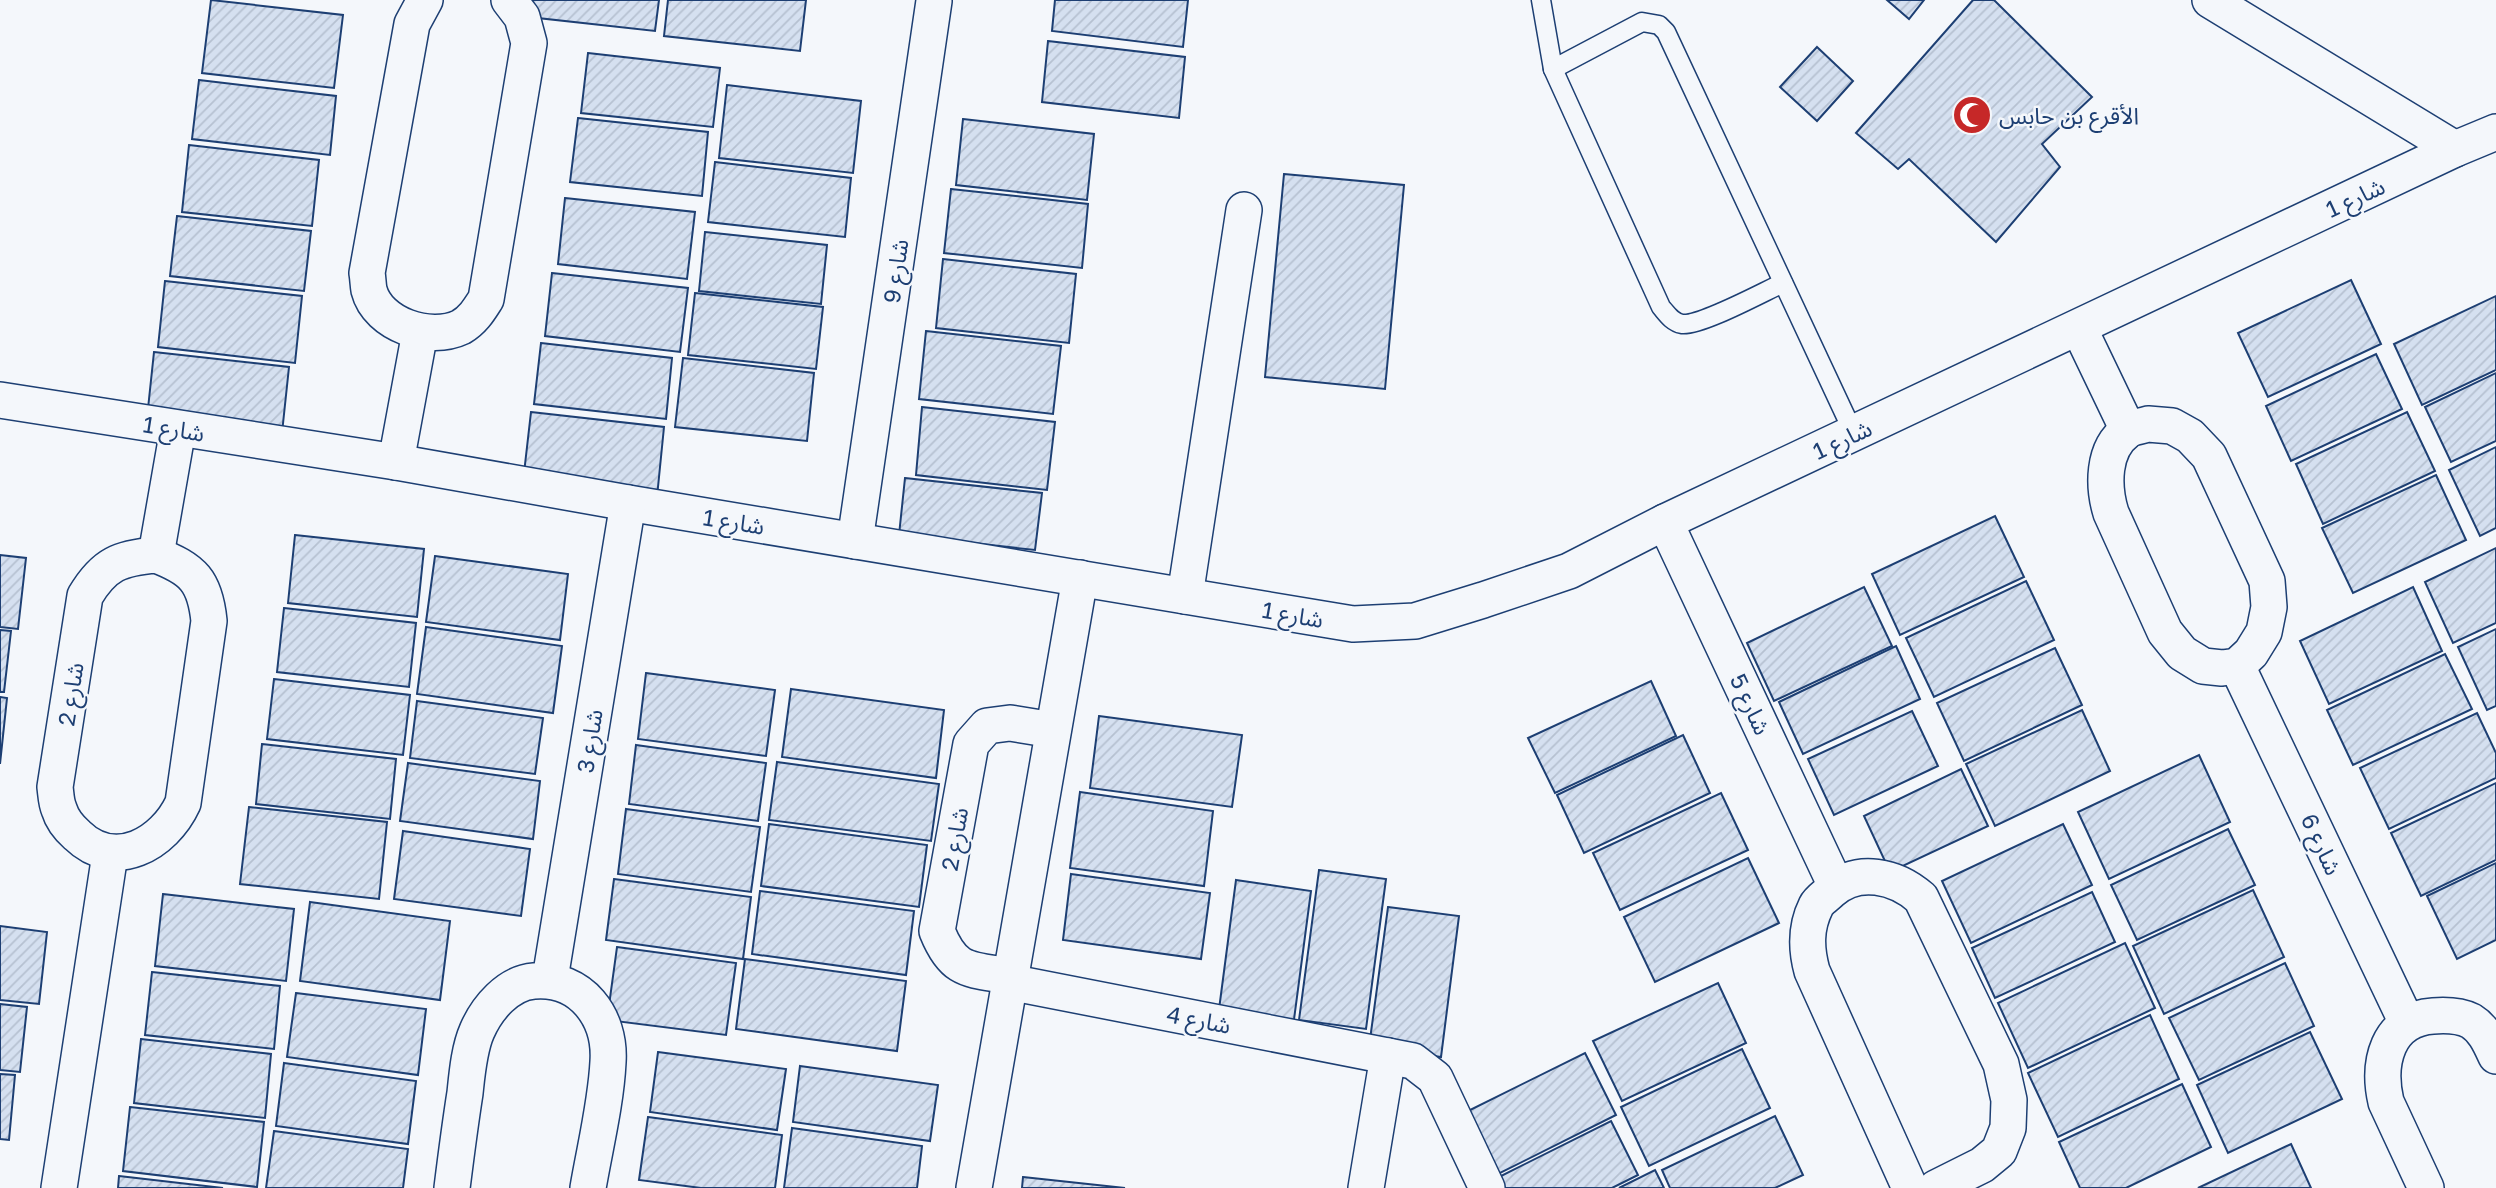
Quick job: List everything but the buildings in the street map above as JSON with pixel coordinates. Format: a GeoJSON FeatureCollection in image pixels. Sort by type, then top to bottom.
{"type":"FeatureCollection","features":[{"type":"Feature","properties":{"kind":"street"},"geometry":{"type":"LineString","coordinates":[[425,0],[412,24],[368,273],[369,292],[381,310],[398,324],[421,332],[442,332],[460,327],[476,315],[486,299],[529,43],[522,16],[509,0]]}},
{"type":"Feature","properties":{"kind":"street","name":"شارع 9"},"geometry":{"type":"LineString","coordinates":[[855,541],[942,0]]}},
{"type":"Feature","properties":{"kind":"street"},"geometry":{"type":"LineString","coordinates":[[2210,0],[2455,149]]}},
{"type":"Feature","properties":{"kind":"street","name":"شارع 1"},"geometry":{"type":"LineString","coordinates":[[0,400],[396,462],[1353,624],[1415,621],[1569,571],[1665,522],[2496,132]]}},
{"type":"Feature","properties":{"kind":"street"},"geometry":{"type":"LineString","coordinates":[[1185,596],[1244,210]]}},
{"type":"Feature","properties":{"kind":"street"},"geometry":{"type":"LineString","coordinates":[[2079,328],[2128,430]]}},
{"type":"Feature","properties":{"kind":"street"},"geometry":{"type":"LineString","coordinates":[[396,462],[421,332]]}},
{"type":"Feature","properties":{"kind":"street"},"geometry":{"type":"LineString","coordinates":[[2148,424],[2172,426],[2190,436],[2209,456],[2215,468],[2267,582],[2269,607],[2264,632],[2251,653],[2237,666],[2203,666],[2182,653],[2165,632],[2105,494],[2113,447],[2128,430],[2148,424]]}},
{"type":"Feature","properties":{"kind":"street"},"geometry":{"type":"LineString","coordinates":[[59,1188],[110,853],[138,849],[159,836],[176,818],[183,803],[209,621],[207,604],[197,578],[181,564],[156,555],[178,429]]}},
{"type":"Feature","properties":{"kind":"street","name":"شارع 3"},"geometry":{"type":"LineString","coordinates":[[550,979],[628,503]]}},
{"type":"Feature","properties":{"kind":"street","name":"شارع 5"},"geometry":{"type":"LineString","coordinates":[[1665,522],[1836,886]]}},
{"type":"Feature","properties":{"kind":"street","name":"شارع 2"},"geometry":{"type":"LineString","coordinates":[[110,853],[85,843],[69,827],[58,809],[55,787],[85,596],[94,580],[128,557],[156,555]]}},
{"type":"Feature","properties":{"kind":"street"},"geometry":{"type":"LineString","coordinates":[[974,1188],[1080,578]]}},
{"type":"Feature","properties":{"kind":"street","name":"شارع 6"},"geometry":{"type":"LineString","coordinates":[[2237,666],[2407,1023]]}},
{"type":"Feature","properties":{"kind":"street","name":"شارع 2"},"geometry":{"type":"LineString","coordinates":[[1009,979],[961,967],[945,952],[937,931],[971,744],[987,726],[1010,723],[1053,730]]}},
{"type":"Feature","properties":{"kind":"street"},"geometry":{"type":"LineString","coordinates":[[1910,1188],[1812,971],[1806,950],[1808,927],[1816,904],[1836,886],[1861,876],[1886,878],[1907,885],[1921,898],[2001,1064],[2009,1100],[2008,1128],[1987,1176],[1936,1188]]}},
{"type":"Feature","properties":{"kind":"street"},"geometry":{"type":"LineString","coordinates":[[452,1188],[476,1033],[490,1008],[504,994],[523,982],[550,979],[578,989],[593,1006],[606,1035],[608,1061],[588,1188]]}},
{"type":"Feature","properties":{"kind":"street","name":"شارع 4"},"geometry":{"type":"LineString","coordinates":[[1009,979],[1413,1061],[1435,1078],[1488,1188]]}},
{"type":"Feature","properties":{"kind":"street"},"geometry":{"type":"LineString","coordinates":[[2426,1188],[2382,1088],[2385,1054],[2392,1037],[2407,1023],[2423,1017],[2458,1016],[2472,1022],[2486,1036],[2496,1056]]}},
{"type":"Feature","properties":{"kind":"street"},"geometry":{"type":"LineString","coordinates":[[1366,1188],[1388,1056]]}},
{"type":"Feature","properties":{"kind":"lane"},"geometry":{"type":"LineString","coordinates":[[1541,0],[1553,69],[1661,307],[1671,319],[1682,324],[1698,322],[1783,283]]}},
{"type":"Feature","properties":{"kind":"lane"},"geometry":{"type":"LineString","coordinates":[[1553,69],[1642,22],[1659,25],[1666,32],[1854,434]]}},
{"type":"Feature","properties":{"kind":"place","name":"الأقرع بن حابس"},"geometry":{"type":"Point","coordinates":[1972,115]}}]}
